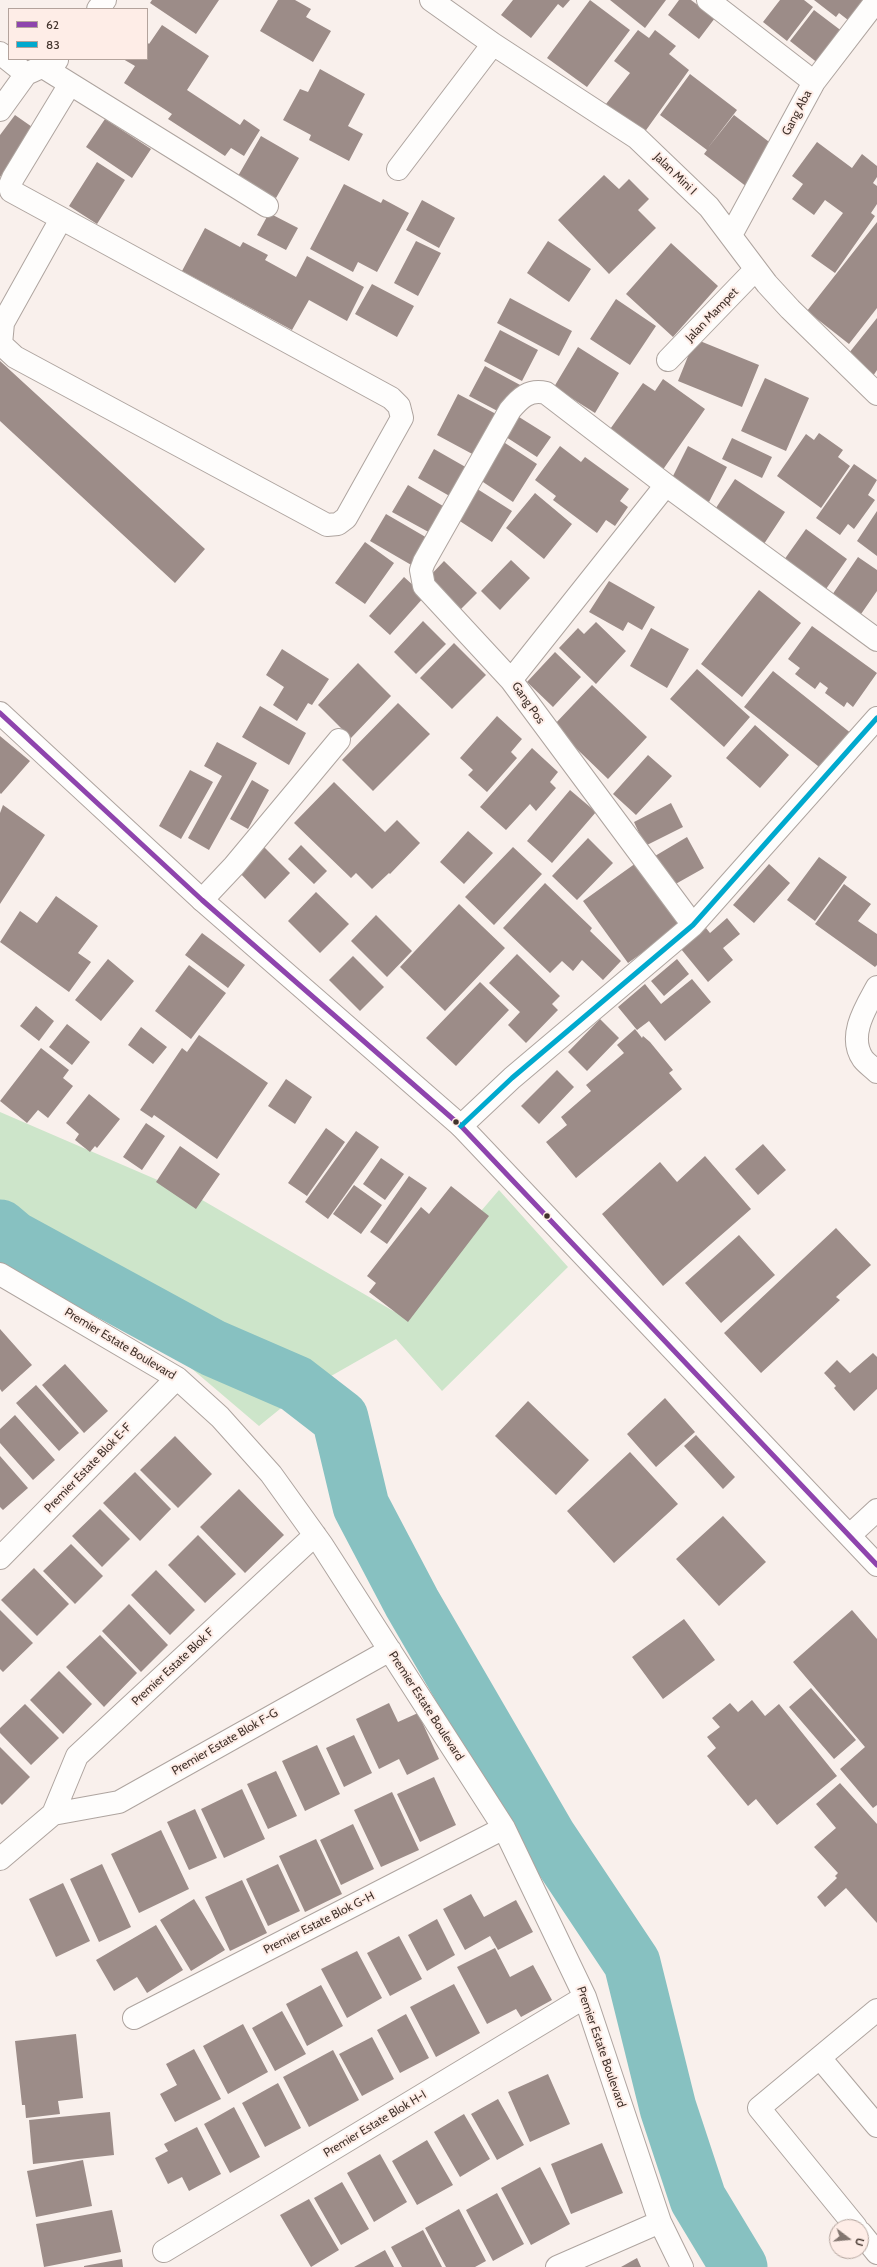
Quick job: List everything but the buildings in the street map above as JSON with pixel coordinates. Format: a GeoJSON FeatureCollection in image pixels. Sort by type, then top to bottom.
{"type":"FeatureCollection","features":[{"type":"Feature","properties":{"kind":"street"},"geometry":{"type":"LineString","coordinates":[[99,8],[105,0]]}},
{"type":"Feature","properties":{"kind":"street","name":"Jalan Mini I"},"geometry":{"type":"LineString","coordinates":[[431,0],[492,44],[637,138],[708,207],[732,235],[755,270],[790,309],[877,394]]}},
{"type":"Feature","properties":{"kind":"street"},"geometry":{"type":"LineString","coordinates":[[708,0],[814,82]]}},
{"type":"Feature","properties":{"kind":"street","name":"Gang Aba"},"geometry":{"type":"LineString","coordinates":[[732,235],[814,82],[877,0]]}},
{"type":"Feature","properties":{"kind":"street"},"geometry":{"type":"LineString","coordinates":[[398,169],[492,44]]}},
{"type":"Feature","properties":{"kind":"street"},"geometry":{"type":"LineString","coordinates":[[21,60],[42,67],[267,206]]}},
{"type":"Feature","properties":{"kind":"street"},"geometry":{"type":"LineString","coordinates":[[0,110],[42,67]]}},
{"type":"Feature","properties":{"kind":"street"},"geometry":{"type":"LineString","coordinates":[[61,219],[3,323],[1,344],[15,357],[327,525],[338,524],[346,518],[402,418],[399,406],[390,398],[11,191],[10,185],[70,84]]}},
{"type":"Feature","properties":{"kind":"street","name":"Jalan Mampet"},"geometry":{"type":"LineString","coordinates":[[668,360],[755,270]]}},
{"type":"Feature","properties":{"kind":"street"},"geometry":{"type":"LineString","coordinates":[[510,680],[424,586],[421,570],[515,405],[528,393],[537,391],[546,393],[666,485],[877,640]]}},
{"type":"Feature","properties":{"kind":"street","name":"Gang Pos"},"geometry":{"type":"LineString","coordinates":[[666,485],[510,680],[693,925]]}},
{"type":"Feature","properties":{"kind":"street"},"geometry":{"type":"LineString","coordinates":[[0,713],[202,900],[461,1126],[855,1540],[877,1565]]}},
{"type":"Feature","properties":{"kind":"street"},"geometry":{"type":"LineString","coordinates":[[461,1126],[512,1078],[693,925],[877,718]]}},
{"type":"Feature","properties":{"kind":"street"},"geometry":{"type":"LineString","coordinates":[[202,900],[234,866],[339,740]]}},
{"type":"Feature","properties":{"kind":"street"},"geometry":{"type":"LineString","coordinates":[[877,987],[862,1016],[858,1031],[859,1045],[863,1058],[877,1072]]}},
{"type":"Feature","properties":{"kind":"street","name":"Premier Estate Boulevard"},"geometry":{"type":"LineString","coordinates":[[0,1274],[177,1378],[220,1418],[271,1474],[315,1535],[504,1828],[585,1996],[660,2222],[682,2267]]}},
{"type":"Feature","properties":{"kind":"street","name":"Premier Estate Blok E-F"},"geometry":{"type":"LineString","coordinates":[[0,1558],[177,1378]]}},
{"type":"Feature","properties":{"kind":"street"},"geometry":{"type":"LineString","coordinates":[[855,1540],[877,1510]]}},
{"type":"Feature","properties":{"kind":"street"},"geometry":{"type":"LineString","coordinates":[[855,1540],[877,1529]]}},
{"type":"Feature","properties":{"kind":"street","name":"Premier Estate Blok F"},"geometry":{"type":"LineString","coordinates":[[53,1814],[77,1756],[315,1535]]}},
{"type":"Feature","properties":{"kind":"street","name":"Premier Estate Blok F-G"},"geometry":{"type":"LineString","coordinates":[[53,1814],[119,1802],[390,1650]]}},
{"type":"Feature","properties":{"kind":"street"},"geometry":{"type":"LineString","coordinates":[[0,1858],[53,1814]]}},
{"type":"Feature","properties":{"kind":"street","name":"Premier Estate Blok G-H"},"geometry":{"type":"LineString","coordinates":[[134,2018],[504,1828]]}},
{"type":"Feature","properties":{"kind":"street","name":"Premier Estate Blok H-I"},"geometry":{"type":"LineString","coordinates":[[164,2251],[585,1996]]}},
{"type":"Feature","properties":{"kind":"street"},"geometry":{"type":"LineString","coordinates":[[849,2219],[759,2108],[877,2010]]}},
{"type":"Feature","properties":{"kind":"street"},"geometry":{"type":"LineString","coordinates":[[820,2058],[877,2126]]}},
{"type":"Feature","properties":{"kind":"street"},"geometry":{"type":"LineString","coordinates":[[557,2267],[660,2222]]}},
{"type":"Feature","properties":{"kind":"street"},"geometry":{"type":"LineString","coordinates":[[869,2243],[877,2253]]}},
{"type":"Feature","properties":{"kind":"green space"},"geometry":{"type":"Polygon","coordinates":[[[0,1112],[197,1197],[395,1312],[499,1190],[568,1267],[442,1391],[396,1339],[296,1396],[259,1426],[178,1357],[22,1280],[0,1264],[0,1112]]]}},
{"type":"Feature","properties":{"kind":"waterway"},"geometry":{"type":"LineString","coordinates":[[0,1228],[13,1239],[213,1348],[296,1384],[340,1418],[361,1506],[412,1603],[548,1837],[632,1963],[668,2108],[698,2199],[739,2267]]}},
{"type":"Feature","properties":{"kind":"transit line","name":"62"},"geometry":{"type":"LineString","coordinates":[[0,713],[202,900],[461,1126],[877,1565]]}},
{"type":"Feature","properties":{"kind":"transit line","name":"83"},"geometry":{"type":"LineString","coordinates":[[461,1126],[512,1078],[693,925],[877,718]]}}]}
